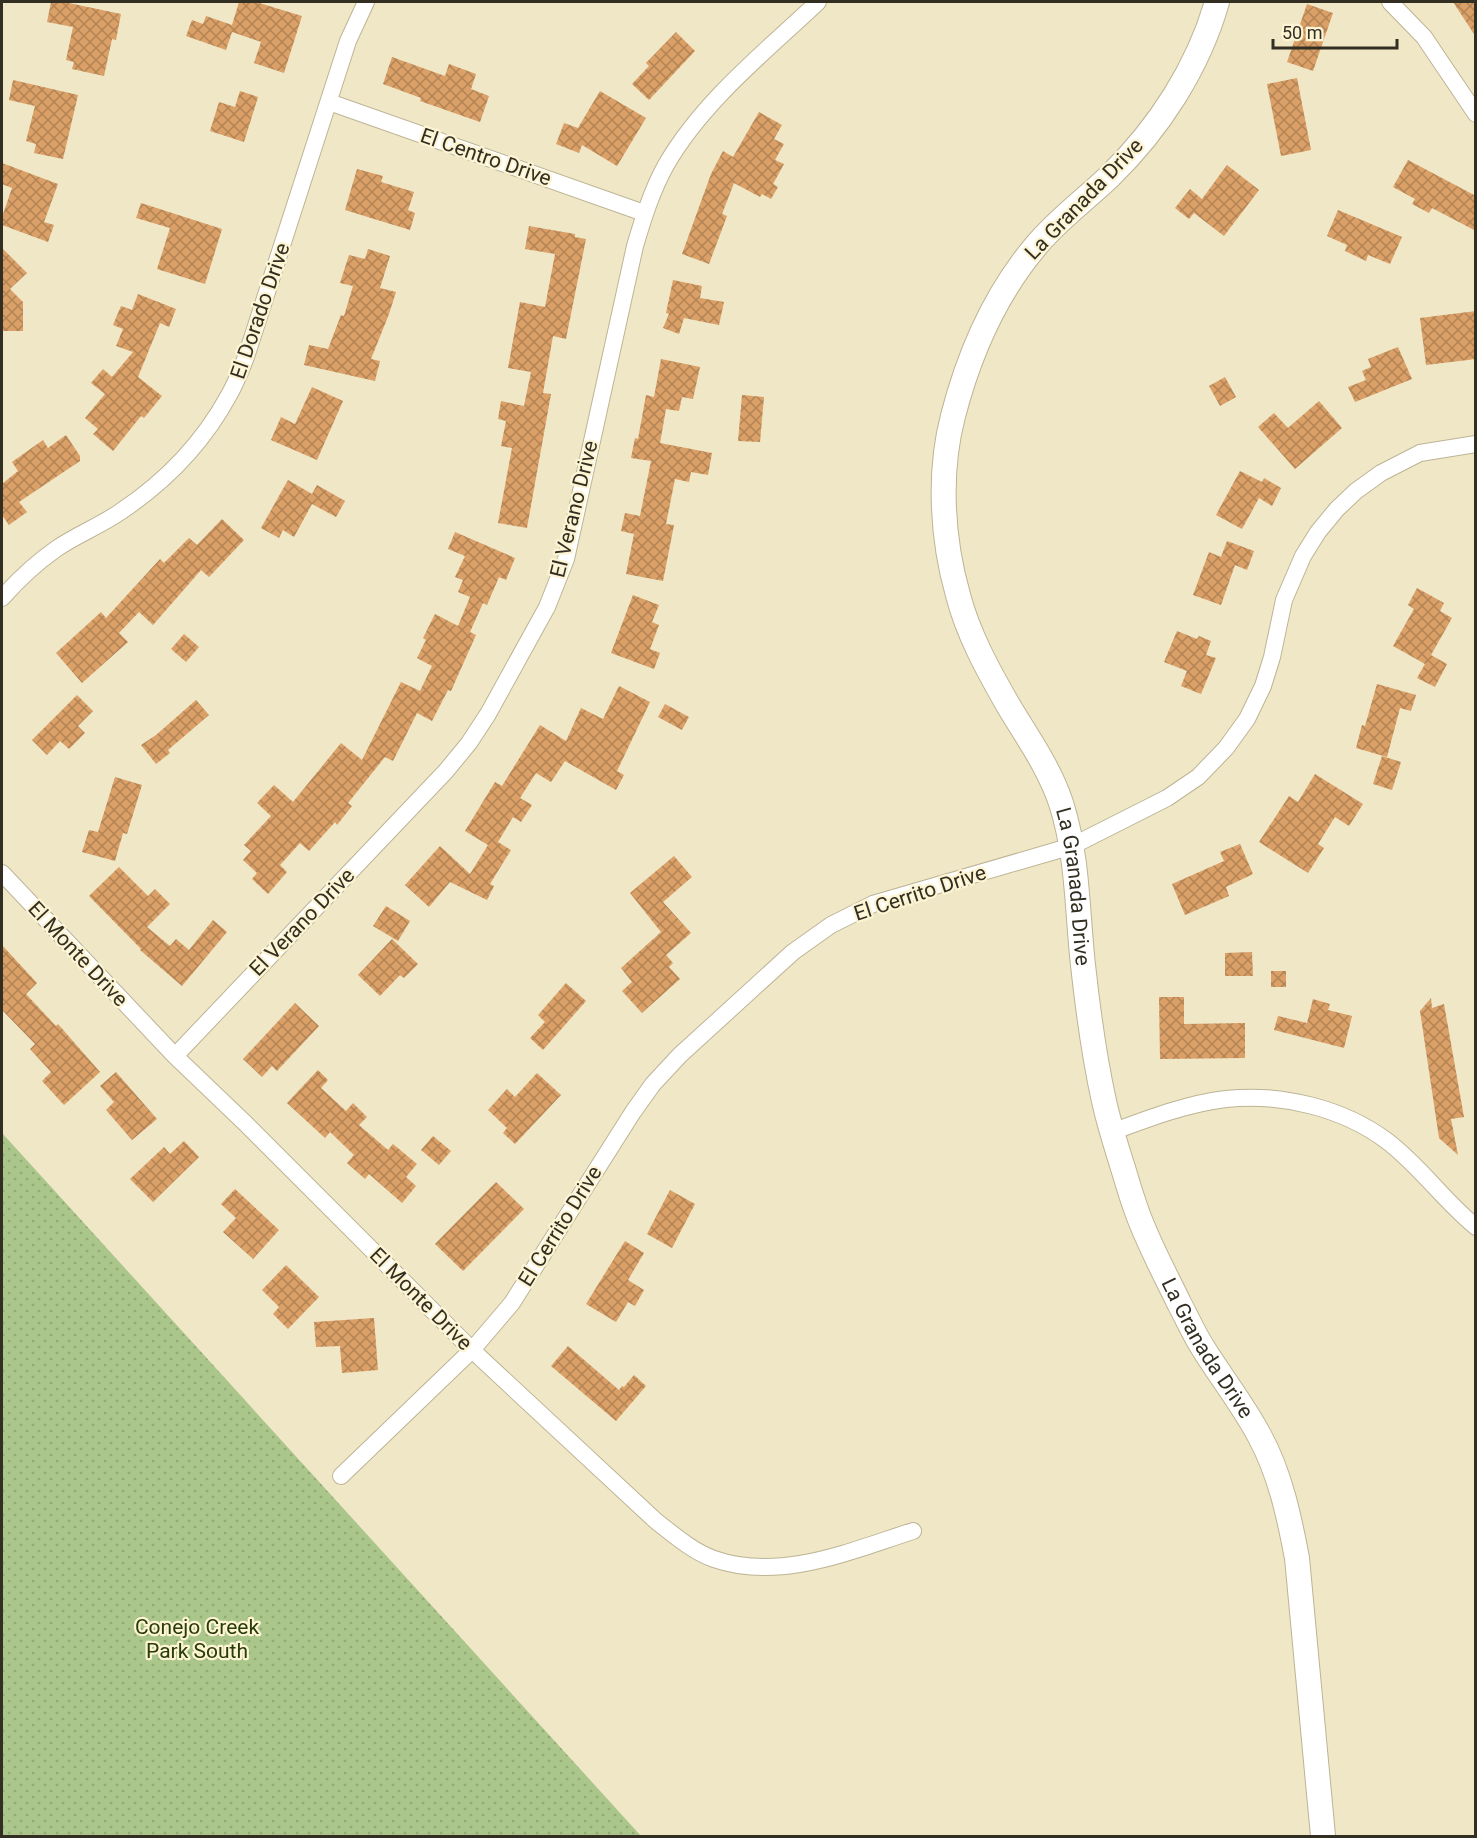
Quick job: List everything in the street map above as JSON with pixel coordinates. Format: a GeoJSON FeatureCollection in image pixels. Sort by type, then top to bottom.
{"type":"FeatureCollection","features":[{"type":"Feature","properties":{"kind":"street","name":"El Dorado Drive"},"geometry":{"type":"LineString","coordinates":[[2,598],[17,580],[56,549],[118,514],[150,491],[182,461],[210,427],[230,394],[246,357],[348,41],[366,2]]}},
{"type":"Feature","properties":{"kind":"street","name":"El Verano Drive"},"geometry":{"type":"LineString","coordinates":[[175,1056],[446,771],[469,743],[488,714],[547,607],[566,559],[644,213],[666,166],[697,120],[818,2]]}},
{"type":"Feature","properties":{"kind":"street","name":"La Granada Drive"},"geometry":{"type":"LineString","coordinates":[[1217,2],[1199,51],[1161,117],[1109,176],[1055,224],[1034,248],[1012,277],[991,312],[975,345],[951,422],[945,462],[944,505],[948,549],[958,596],[975,643],[1006,702],[1045,766],[1060,801],[1072,846],[1077,882],[1091,1031],[1105,1105],[1136,1210],[1201,1346],[1260,1436],[1289,1514],[1297,1558],[1323,1836]]}},
{"type":"Feature","properties":{"kind":"street"},"geometry":{"type":"LineString","coordinates":[[1390,2],[1424,37],[1476,114]]}},
{"type":"Feature","properties":{"kind":"street","name":"El Centro Drive"},"geometry":{"type":"LineString","coordinates":[[328,102],[644,213]]}},
{"type":"Feature","properties":{"kind":"street","name":"El Cerrito Drive"},"geometry":{"type":"LineString","coordinates":[[341,1476],[472,1350],[512,1303],[653,1084],[680,1055],[793,952],[831,925],[873,904],[1072,846],[1167,798],[1198,777],[1226,748],[1247,718],[1263,686],[1272,657],[1284,600],[1303,555],[1337,509],[1356,491],[1381,473],[1420,453],[1476,444]]}},
{"type":"Feature","properties":{"kind":"street","name":"El Monte Drive"},"geometry":{"type":"LineString","coordinates":[[2,873],[175,1056],[472,1350],[656,1521],[685,1544],[713,1559],[746,1567],[782,1567],[820,1560],[913,1531]]}},
{"type":"Feature","properties":{"kind":"street"},"geometry":{"type":"LineString","coordinates":[[1112,1132],[1197,1104],[1227,1099],[1271,1098],[1317,1107],[1350,1119],[1385,1140],[1412,1162],[1456,1211],[1476,1227]]}},
{"type":"Feature","properties":{"kind":"green space","name":"Conejo Creek Park South"},"geometry":{"type":"Polygon","coordinates":[[[2,1133],[63,1200],[641,1836],[2,1836],[2,1133]]]}},
{"type":"Feature","properties":{"kind":"building"},"geometry":{"type":"Polygon","coordinates":[[[51,2],[64,2],[121,14],[116,40],[112,39],[104,76],[72,69],[74,62],[66,60],[73,27],[47,22],[51,2]]]}},
{"type":"Feature","properties":{"kind":"building"},"geometry":{"type":"Polygon","coordinates":[[[239,2],[256,2],[302,16],[284,73],[254,63],[261,42],[232,32],[226,50],[186,36],[192,20],[203,24],[206,16],[232,25],[239,2]]]}},
{"type":"Feature","properties":{"kind":"building"},"geometry":{"type":"Polygon","coordinates":[[[1453,2],[1476,2],[1476,37],[1453,2]]]}},
{"type":"Feature","properties":{"kind":"building"},"geometry":{"type":"Polygon","coordinates":[[[1307,4],[1333,13],[1313,71],[1287,62],[1307,4]]]}},
{"type":"Feature","properties":{"kind":"building"},"geometry":{"type":"Polygon","coordinates":[[[676,32],[695,51],[649,100],[632,84],[649,66],[646,63],[676,32]]]}},
{"type":"Feature","properties":{"kind":"building"},"geometry":{"type":"Polygon","coordinates":[[[392,57],[445,76],[449,64],[476,74],[471,89],[489,96],[480,122],[420,101],[421,98],[383,84],[392,57]]]}},
{"type":"Feature","properties":{"kind":"building"},"geometry":{"type":"Polygon","coordinates":[[[1297,78],[1311,150],[1281,156],[1267,84],[1297,78]]]}},
{"type":"Feature","properties":{"kind":"building"},"geometry":{"type":"Polygon","coordinates":[[[13,80],[78,95],[63,159],[34,153],[36,144],[26,141],[35,106],[9,100],[13,80]]]}},
{"type":"Feature","properties":{"kind":"building"},"geometry":{"type":"Polygon","coordinates":[[[240,91],[258,97],[244,142],[210,131],[219,102],[235,107],[240,91]]]}},
{"type":"Feature","properties":{"kind":"building"},"geometry":{"type":"Polygon","coordinates":[[[600,91],[646,118],[617,166],[582,145],[579,153],[556,144],[564,123],[578,128],[600,91]]]}},
{"type":"Feature","properties":{"kind":"building"},"geometry":{"type":"Polygon","coordinates":[[[759,112],[782,125],[774,139],[784,144],[775,160],[784,164],[773,184],[778,187],[771,199],[762,194],[760,197],[734,183],[722,214],[727,216],[709,264],[682,254],[711,174],[723,151],[733,157],[759,112]]]}},
{"type":"Feature","properties":{"kind":"building"},"geometry":{"type":"Polygon","coordinates":[[[1408,160],[1476,196],[1476,231],[1432,208],[1429,213],[1412,204],[1415,199],[1393,187],[1408,160]]]}},
{"type":"Feature","properties":{"kind":"building"},"geometry":{"type":"Polygon","coordinates":[[[2,163],[58,184],[44,222],[54,225],[48,242],[2,225],[2,217],[12,188],[2,184],[2,163]]]}},
{"type":"Feature","properties":{"kind":"building"},"geometry":{"type":"Polygon","coordinates":[[[1227,165],[1259,190],[1224,236],[1194,213],[1189,219],[1175,208],[1190,189],[1202,199],[1227,165]]]}},
{"type":"Feature","properties":{"kind":"building"},"geometry":{"type":"Polygon","coordinates":[[[357,169],[383,176],[381,182],[414,192],[408,210],[415,213],[410,230],[345,210],[357,169]]]}},
{"type":"Feature","properties":{"kind":"building"},"geometry":{"type":"Polygon","coordinates":[[[141,203],[222,229],[205,284],[157,269],[170,228],[136,218],[141,203]]]}},
{"type":"Feature","properties":{"kind":"building"},"geometry":{"type":"Polygon","coordinates":[[[1338,210],[1402,237],[1390,264],[1368,255],[1366,261],[1345,251],[1347,245],[1327,236],[1338,210]]]}},
{"type":"Feature","properties":{"kind":"building"},"geometry":{"type":"Polygon","coordinates":[[[529,226],[575,234],[575,237],[586,239],[566,339],[553,336],[543,393],[551,394],[527,528],[498,523],[512,448],[501,446],[506,421],[498,419],[501,401],[524,406],[531,372],[508,368],[520,302],[545,307],[555,254],[525,249],[529,226]]]}},
{"type":"Feature","properties":{"kind":"building"},"geometry":{"type":"Polygon","coordinates":[[[2,248],[27,273],[10,289],[23,302],[23,331],[2,331],[2,248]]]}},
{"type":"Feature","properties":{"kind":"building"},"geometry":{"type":"Polygon","coordinates":[[[368,249],[390,256],[380,288],[396,292],[371,359],[380,361],[375,381],[304,365],[309,345],[328,349],[341,315],[344,316],[353,286],[340,283],[349,255],[365,259],[368,249]]]}},
{"type":"Feature","properties":{"kind":"building"},"geometry":{"type":"Polygon","coordinates":[[[673,280],[702,286],[700,298],[724,302],[719,325],[684,318],[679,334],[663,328],[669,314],[666,313],[673,280]]]}},
{"type":"Feature","properties":{"kind":"building"},"geometry":{"type":"Polygon","coordinates":[[[138,294],[176,309],[169,327],[160,323],[138,377],[162,396],[144,418],[141,416],[113,451],[93,434],[98,429],[85,418],[105,394],[91,383],[103,369],[112,377],[133,352],[116,346],[123,329],[113,325],[121,306],[132,310],[138,294]]]}},
{"type":"Feature","properties":{"kind":"building"},"geometry":{"type":"Polygon","coordinates":[[[1476,311],[1476,359],[1426,365],[1420,318],[1476,311]]]}},
{"type":"Feature","properties":{"kind":"building"},"geometry":{"type":"Polygon","coordinates":[[[1398,347],[1412,379],[1355,402],[1348,387],[1366,380],[1362,371],[1371,367],[1368,359],[1398,347]]]}},
{"type":"Feature","properties":{"kind":"building"},"geometry":{"type":"Polygon","coordinates":[[[661,359],[700,367],[693,399],[682,397],[679,411],[666,409],[660,443],[712,453],[708,475],[691,472],[689,482],[675,479],[666,524],[674,525],[663,581],[626,574],[634,534],[621,531],[625,513],[640,516],[651,461],[631,458],[635,438],[638,439],[646,395],[654,397],[661,359]]]}},
{"type":"Feature","properties":{"kind":"building"},"geometry":{"type":"Polygon","coordinates":[[[1225,377],[1236,397],[1220,406],[1209,386],[1225,377]]]}},
{"type":"Feature","properties":{"kind":"building"},"geometry":{"type":"Polygon","coordinates":[[[312,387],[343,401],[317,460],[271,440],[281,417],[295,424],[312,387]]]}},
{"type":"Feature","properties":{"kind":"building"},"geometry":{"type":"Polygon","coordinates":[[[742,395],[764,397],[760,442],[738,441],[742,395]]]}},
{"type":"Feature","properties":{"kind":"building"},"geometry":{"type":"Polygon","coordinates":[[[1319,401],[1342,428],[1295,469],[1258,427],[1274,413],[1288,428],[1319,401]]]}},
{"type":"Feature","properties":{"kind":"building"},"geometry":{"type":"Polygon","coordinates":[[[66,435],[80,456],[80,461],[19,502],[27,512],[9,525],[2,515],[2,484],[18,471],[12,462],[43,440],[48,448],[66,435]]]}},
{"type":"Feature","properties":{"kind":"building"},"geometry":{"type":"Polygon","coordinates":[[[1240,471],[1262,482],[1264,478],[1281,488],[1272,506],[1259,498],[1242,529],[1216,515],[1240,471]]]}},
{"type":"Feature","properties":{"kind":"building"},"geometry":{"type":"Polygon","coordinates":[[[288,480],[312,494],[317,485],[345,501],[336,517],[312,504],[294,537],[283,530],[279,538],[261,528],[288,480]]]}},
{"type":"Feature","properties":{"kind":"building"},"geometry":{"type":"Polygon","coordinates":[[[222,519],[244,540],[209,577],[201,570],[153,625],[139,612],[119,633],[128,642],[82,683],[56,653],[101,612],[106,618],[160,559],[164,563],[189,538],[197,545],[222,519]]]}},
{"type":"Feature","properties":{"kind":"building"},"geometry":{"type":"Polygon","coordinates":[[[455,532],[515,558],[506,580],[499,577],[487,605],[483,603],[470,632],[476,635],[451,691],[448,690],[432,721],[417,713],[393,761],[385,757],[348,803],[352,806],[337,825],[335,822],[309,851],[300,843],[280,865],[287,872],[268,894],[252,879],[257,873],[243,860],[251,851],[244,845],[271,816],[257,803],[274,785],[293,802],[341,743],[362,760],[401,682],[420,691],[432,666],[417,658],[426,640],[423,638],[435,614],[458,626],[470,597],[458,592],[463,580],[455,577],[465,556],[448,549],[455,532]]]}},
{"type":"Feature","properties":{"kind":"building"},"geometry":{"type":"Polygon","coordinates":[[[1227,541],[1254,551],[1247,570],[1235,565],[1221,605],[1193,595],[1209,552],[1221,557],[1227,541]]]}},
{"type":"Feature","properties":{"kind":"building"},"geometry":{"type":"Polygon","coordinates":[[[1417,588],[1444,603],[1440,611],[1452,618],[1431,655],[1447,664],[1435,687],[1417,678],[1425,664],[1393,646],[1414,609],[1408,605],[1417,588]]]}},
{"type":"Feature","properties":{"kind":"building"},"geometry":{"type":"Polygon","coordinates":[[[633,595],[659,605],[652,622],[659,625],[650,649],[660,653],[654,669],[611,653],[633,595]]]}},
{"type":"Feature","properties":{"kind":"building"},"geometry":{"type":"Polygon","coordinates":[[[1177,631],[1197,639],[1199,636],[1211,641],[1206,655],[1216,658],[1201,694],[1181,686],[1187,671],[1164,662],[1177,631]]]}},
{"type":"Feature","properties":{"kind":"building"},"geometry":{"type":"Polygon","coordinates":[[[184,634],[199,647],[186,662],[171,649],[184,634]]]}},
{"type":"Feature","properties":{"kind":"building"},"geometry":{"type":"Polygon","coordinates":[[[1377,684],[1416,695],[1411,711],[1400,708],[1387,757],[1356,748],[1377,684]]]}},
{"type":"Feature","properties":{"kind":"building"},"geometry":{"type":"Polygon","coordinates":[[[619,686],[650,702],[617,771],[624,775],[616,790],[565,761],[551,782],[536,773],[520,798],[532,805],[521,822],[513,817],[498,842],[511,850],[490,884],[494,886],[487,900],[450,882],[429,907],[405,885],[440,846],[470,874],[488,845],[465,831],[495,782],[502,786],[540,725],[566,741],[581,708],[603,719],[619,686]]]}},
{"type":"Feature","properties":{"kind":"building"},"geometry":{"type":"Polygon","coordinates":[[[77,695],[93,711],[78,726],[85,733],[69,749],[60,741],[47,755],[32,740],[77,695]]]}},
{"type":"Feature","properties":{"kind":"building"},"geometry":{"type":"Polygon","coordinates":[[[196,700],[209,715],[168,750],[170,753],[156,764],[141,745],[196,700]]]}},
{"type":"Feature","properties":{"kind":"building"},"geometry":{"type":"Polygon","coordinates":[[[665,704],[689,717],[682,730],[658,717],[665,704]]]}},
{"type":"Feature","properties":{"kind":"building"},"geometry":{"type":"Polygon","coordinates":[[[1382,756],[1401,762],[1392,790],[1373,784],[1382,756]]]}},
{"type":"Feature","properties":{"kind":"building"},"geometry":{"type":"Polygon","coordinates":[[[1315,774],[1363,804],[1349,826],[1335,817],[1318,844],[1324,848],[1308,873],[1259,842],[1289,796],[1298,802],[1315,774]]]}},
{"type":"Feature","properties":{"kind":"building"},"geometry":{"type":"Polygon","coordinates":[[[115,777],[142,785],[127,834],[123,833],[115,861],[82,852],[89,830],[98,832],[115,777]]]}},
{"type":"Feature","properties":{"kind":"building"},"geometry":{"type":"Polygon","coordinates":[[[1240,844],[1253,874],[1226,887],[1229,896],[1185,915],[1172,884],[1224,861],[1220,852],[1240,844]]]}},
{"type":"Feature","properties":{"kind":"building"},"geometry":{"type":"Polygon","coordinates":[[[674,856],[692,877],[663,902],[691,933],[666,955],[673,963],[669,967],[680,979],[642,1013],[622,991],[632,982],[621,968],[661,932],[630,893],[674,856]]]}},
{"type":"Feature","properties":{"kind":"building"},"geometry":{"type":"Polygon","coordinates":[[[119,867],[148,896],[155,889],[170,904],[147,927],[170,946],[176,939],[189,950],[213,920],[227,932],[182,986],[140,950],[89,896],[119,867]]]}},
{"type":"Feature","properties":{"kind":"building"},"geometry":{"type":"Polygon","coordinates":[[[386,906],[410,921],[398,941],[373,926],[386,906]]]}},
{"type":"Feature","properties":{"kind":"building"},"geometry":{"type":"Polygon","coordinates":[[[392,939],[418,964],[404,978],[400,975],[380,996],[358,975],[392,939]]]}},
{"type":"Feature","properties":{"kind":"building"},"geometry":{"type":"Polygon","coordinates":[[[2,945],[37,983],[26,994],[56,1026],[58,1024],[100,1072],[64,1105],[42,1081],[51,1072],[30,1049],[35,1044],[2,1010],[2,945]]]}},
{"type":"Feature","properties":{"kind":"building"},"geometry":{"type":"Polygon","coordinates":[[[1252,952],[1253,976],[1225,976],[1225,953],[1252,952]]]}},
{"type":"Feature","properties":{"kind":"building"},"geometry":{"type":"Polygon","coordinates":[[[1271,971],[1286,971],[1286,987],[1271,987],[1271,971]]]}},
{"type":"Feature","properties":{"kind":"building"},"geometry":{"type":"Polygon","coordinates":[[[566,983],[586,1001],[543,1050],[530,1038],[545,1022],[538,1015],[566,983]]]}},
{"type":"Feature","properties":{"kind":"building"},"geometry":{"type":"Polygon","coordinates":[[[1159,997],[1184,997],[1184,1024],[1245,1023],[1245,1058],[1160,1059],[1159,997]]]}},
{"type":"Feature","properties":{"kind":"building"},"geometry":{"type":"Polygon","coordinates":[[[1431,998],[1432,1008],[1444,1004],[1464,1117],[1451,1119],[1458,1155],[1439,1138],[1420,1011],[1431,998]]]}},
{"type":"Feature","properties":{"kind":"building"},"geometry":{"type":"Polygon","coordinates":[[[1313,999],[1330,1004],[1328,1010],[1352,1016],[1344,1048],[1274,1030],[1278,1016],[1307,1023],[1313,999]]]}},
{"type":"Feature","properties":{"kind":"building"},"geometry":{"type":"Polygon","coordinates":[[[295,1003],[319,1026],[277,1071],[272,1066],[262,1077],[243,1059],[295,1003]]]}},
{"type":"Feature","properties":{"kind":"building"},"geometry":{"type":"Polygon","coordinates":[[[318,1070],[328,1080],[321,1088],[346,1111],[353,1103],[367,1117],[359,1125],[388,1150],[393,1144],[417,1164],[406,1177],[416,1186],[402,1203],[369,1174],[365,1179],[347,1163],[354,1155],[330,1132],[325,1138],[287,1103],[318,1070]]]}},
{"type":"Feature","properties":{"kind":"building"},"geometry":{"type":"Polygon","coordinates":[[[116,1072],[157,1119],[132,1140],[106,1110],[114,1102],[100,1086],[116,1072]]]}},
{"type":"Feature","properties":{"kind":"building"},"geometry":{"type":"Polygon","coordinates":[[[537,1073],[561,1095],[515,1144],[503,1133],[507,1128],[488,1110],[507,1089],[515,1097],[537,1073]]]}},
{"type":"Feature","properties":{"kind":"building"},"geometry":{"type":"Polygon","coordinates":[[[433,1136],[451,1151],[439,1165],[421,1150],[433,1136]]]}},
{"type":"Feature","properties":{"kind":"building"},"geometry":{"type":"Polygon","coordinates":[[[184,1141],[199,1157],[153,1202],[130,1179],[164,1147],[170,1154],[184,1141]]]}},
{"type":"Feature","properties":{"kind":"building"},"geometry":{"type":"Polygon","coordinates":[[[496,1182],[524,1209],[463,1271],[435,1244],[496,1182]]]}},
{"type":"Feature","properties":{"kind":"building"},"geometry":{"type":"Polygon","coordinates":[[[235,1189],[279,1230],[253,1259],[223,1232],[236,1218],[221,1204],[235,1189]]]}},
{"type":"Feature","properties":{"kind":"building"},"geometry":{"type":"Polygon","coordinates":[[[670,1190],[695,1204],[672,1248],[647,1234],[670,1190]]]}},
{"type":"Feature","properties":{"kind":"building"},"geometry":{"type":"Polygon","coordinates":[[[625,1241],[644,1253],[628,1280],[644,1290],[635,1306],[628,1302],[616,1322],[586,1304],[625,1241]]]}},
{"type":"Feature","properties":{"kind":"building"},"geometry":{"type":"Polygon","coordinates":[[[286,1265],[319,1297],[288,1329],[273,1314],[279,1307],[262,1290],[286,1265]]]}},
{"type":"Feature","properties":{"kind":"building"},"geometry":{"type":"Polygon","coordinates":[[[374,1318],[378,1370],[342,1373],[340,1346],[316,1347],[314,1322],[374,1318]]]}},
{"type":"Feature","properties":{"kind":"building"},"geometry":{"type":"Polygon","coordinates":[[[568,1346],[619,1390],[634,1375],[646,1386],[616,1421],[551,1366],[568,1346]]]}}]}
